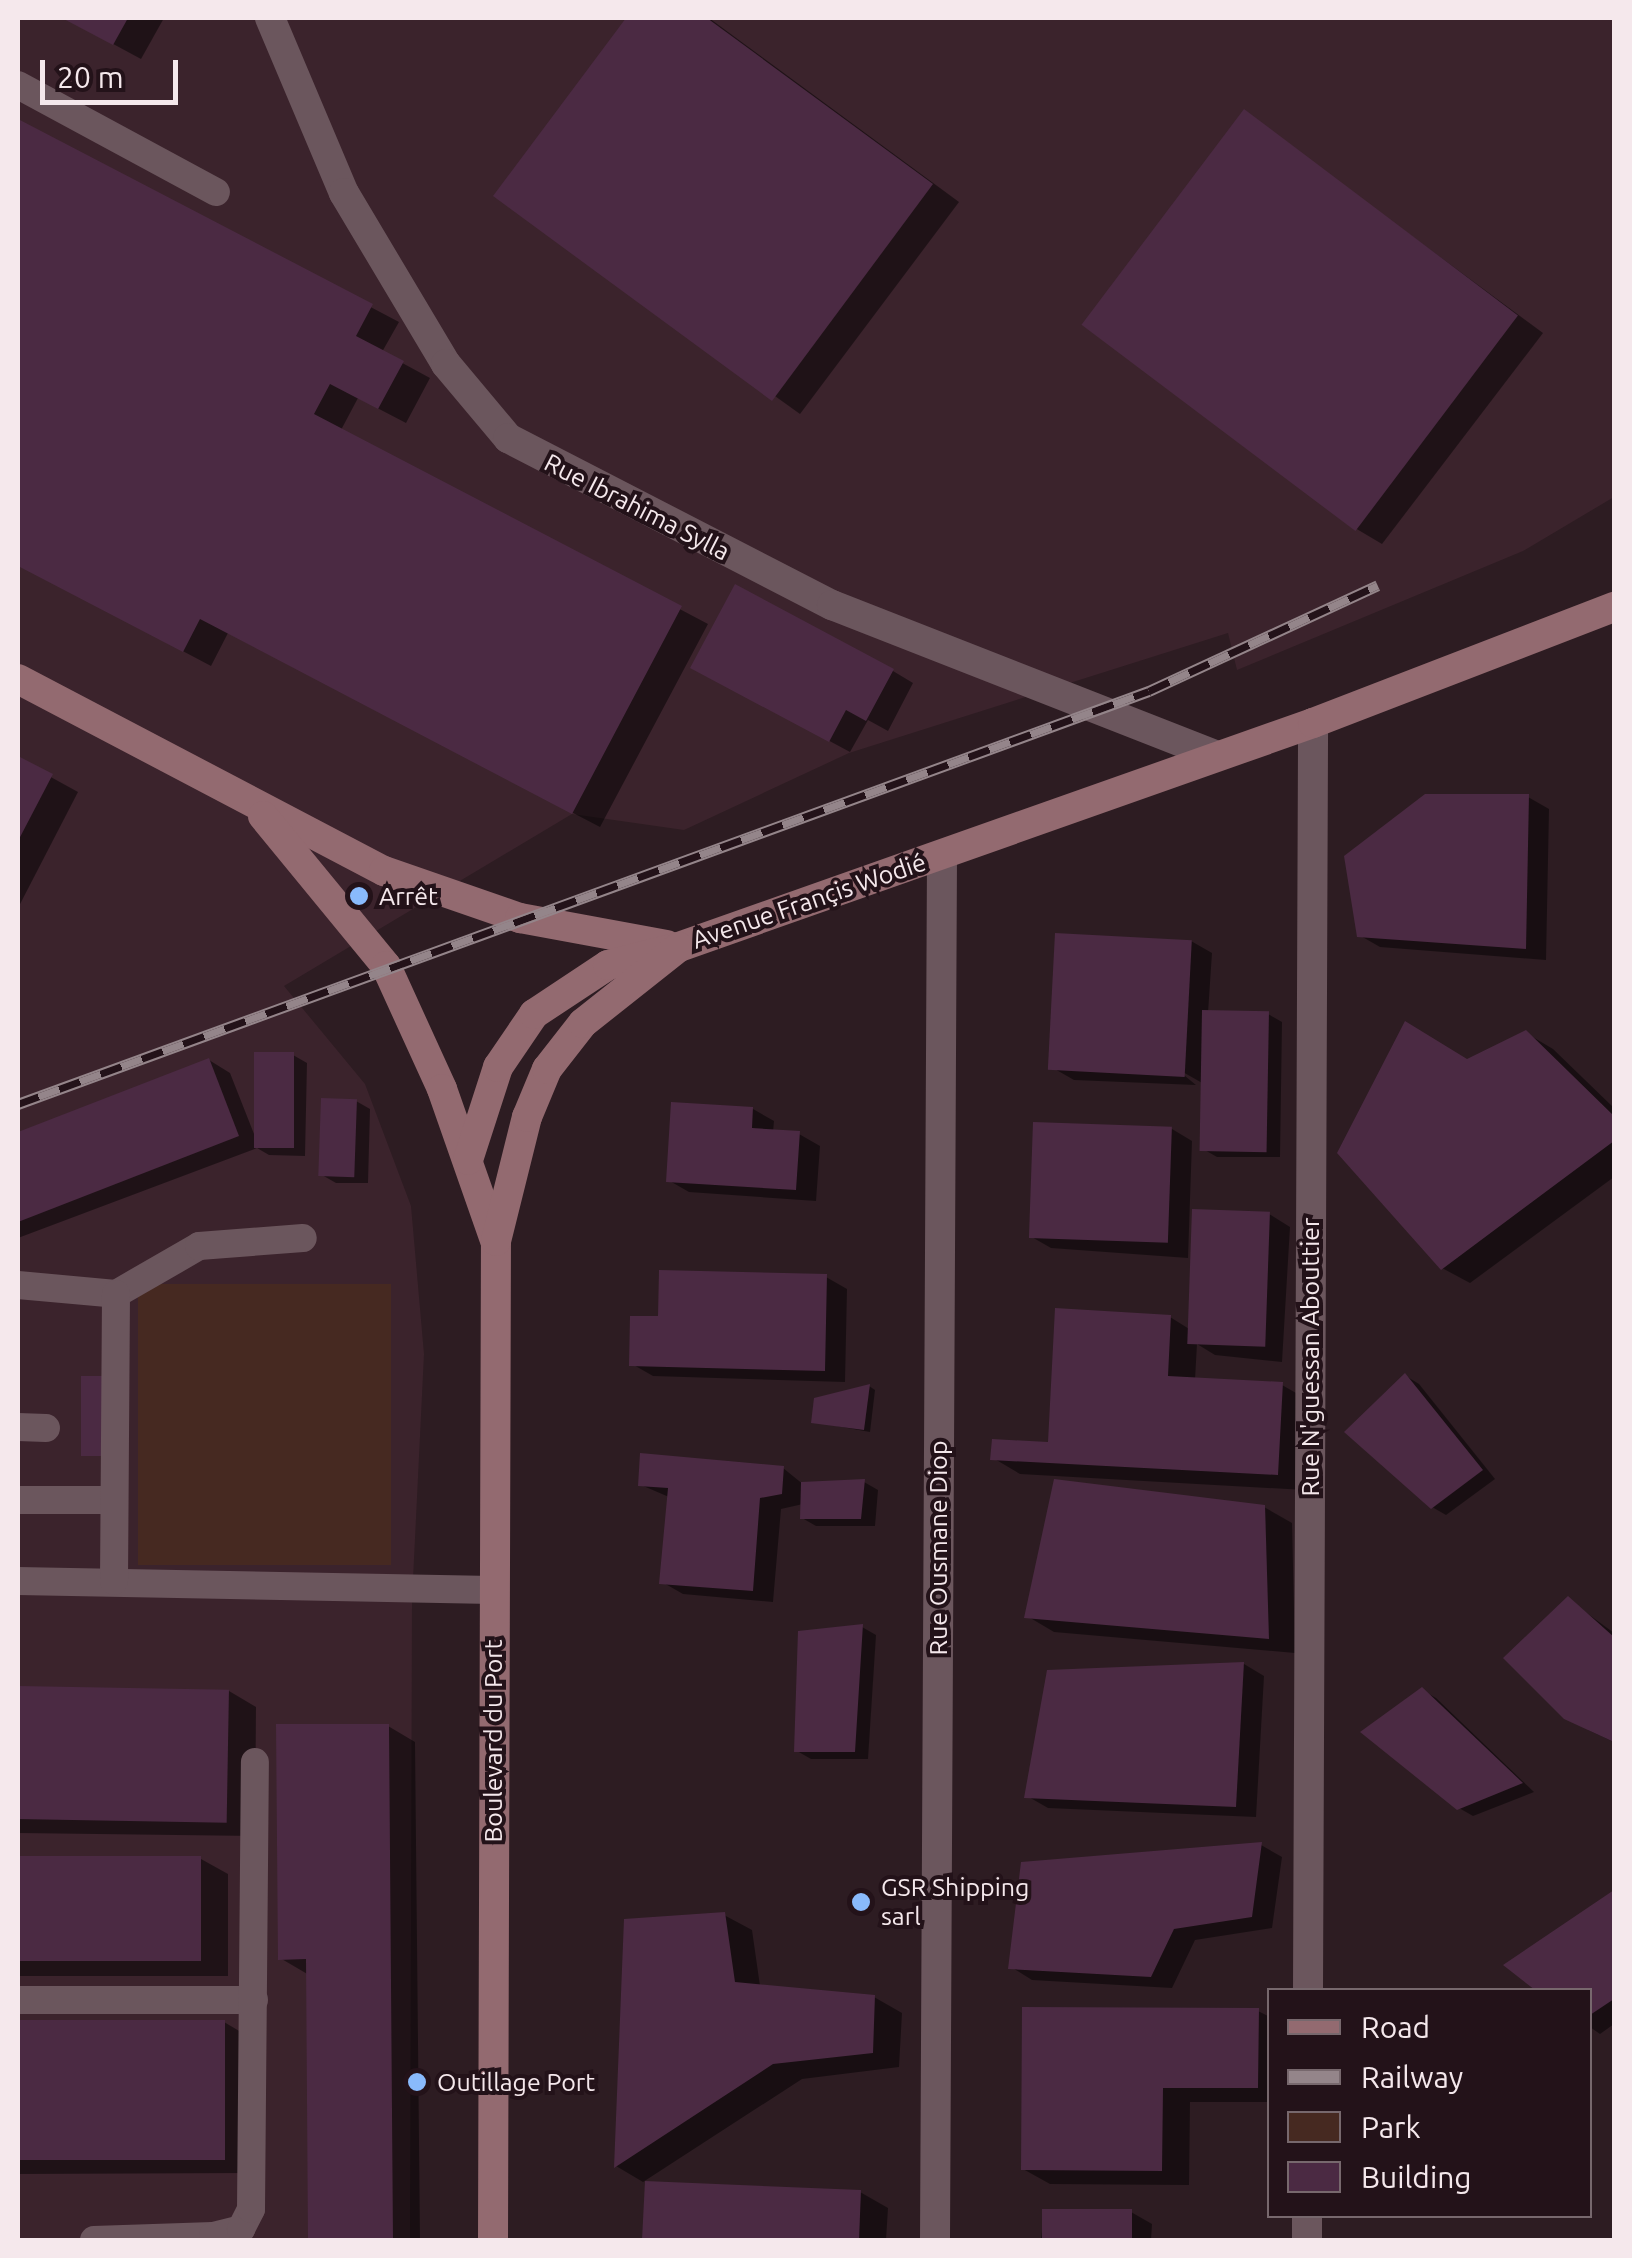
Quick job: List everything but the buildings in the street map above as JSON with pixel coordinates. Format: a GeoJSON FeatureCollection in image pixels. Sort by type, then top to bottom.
{"type":"FeatureCollection","features":[{"type":"Feature","properties":{"kind":"main road","name":"Avenue Françis Wodié"},"geometry":{"type":"LineString","coordinates":[[18,679],[384,872],[520,918],[679,947],[1312,723],[1614,607]]}},
{"type":"Feature","properties":{"kind":"main road","name":"Boulevard du Port"},"geometry":{"type":"LineString","coordinates":[[251,802],[386,966],[468,1160],[496,1241]]}},
{"type":"Feature","properties":{"kind":"main road","name":"Boulevard du Port"},"geometry":{"type":"LineString","coordinates":[[493,2240],[496,1241],[528,1117],[547,1069],[583,1023],[679,947]]}},
{"type":"Feature","properties":{"kind":"main road"},"geometry":{"type":"LineString","coordinates":[[468,1160],[498,1068],[534,1014],[608,964],[679,947]]}},
{"type":"Feature","properties":{"kind":"street","name":"Rue Ibrahima Sylla"},"geometry":{"type":"LineString","coordinates":[[270,18],[344,194],[446,364],[508,438],[832,605],[1218,756]]}},
{"type":"Feature","properties":{"kind":"street","name":"Rue N'guessan Abouttier"},"geometry":{"type":"LineString","coordinates":[[1308,1988],[1312,723]]}},
{"type":"Feature","properties":{"kind":"street","name":"Rue Ousmane Diop"},"geometry":{"type":"LineString","coordinates":[[935,2240],[942,855]]}},
{"type":"Feature","properties":{"kind":"lane"},"geometry":{"type":"LineString","coordinates":[[18,85],[216,192]]}},
{"type":"Feature","properties":{"kind":"lane"},"geometry":{"type":"LineString","coordinates":[[18,1285],[116,1294],[199,1246],[303,1238]]}},
{"type":"Feature","properties":{"kind":"lane"},"geometry":{"type":"LineString","coordinates":[[114,1581],[116,1294]]}},
{"type":"Feature","properties":{"kind":"lane"},"geometry":{"type":"LineString","coordinates":[[18,1500],[114,1500]]}},
{"type":"Feature","properties":{"kind":"lane"},"geometry":{"type":"LineString","coordinates":[[18,1581],[493,1590]]}},
{"type":"Feature","properties":{"kind":"lane"},"geometry":{"type":"LineString","coordinates":[[94,2240],[241,2229],[251,2210],[255,1762]]}},
{"type":"Feature","properties":{"kind":"lane"},"geometry":{"type":"LineString","coordinates":[[18,2000],[254,2000]]}},
{"type":"Feature","properties":{"kind":"shaded area"},"geometry":{"type":"Polygon","coordinates":[[[18,18],[1614,18],[1614,497],[1523,551],[1237,670],[1228,633],[849,753],[684,830],[572,814],[284,986],[365,1084],[411,1206],[424,1354],[412,1600],[410,2240],[18,2240],[18,18]]]}},
{"type":"Feature","properties":{"kind":"green space"},"geometry":{"type":"Polygon","coordinates":[[[138,1284],[391,1284],[391,1565],[138,1565],[138,1284]]]}},
{"type":"Feature","properties":{"kind":"railway"},"geometry":{"type":"LineString","coordinates":[[18,1104],[1149,691],[1378,585]]}},
{"type":"Feature","properties":{"kind":"place","name":"Arrêt"},"geometry":{"type":"Point","coordinates":[359,896]}},
{"type":"Feature","properties":{"kind":"place","name":"GSR Shipping sarl"},"geometry":{"type":"Point","coordinates":[861,1902]}},
{"type":"Feature","properties":{"kind":"place","name":"Outillage Port"},"geometry":{"type":"Point","coordinates":[417,2082]}}]}
